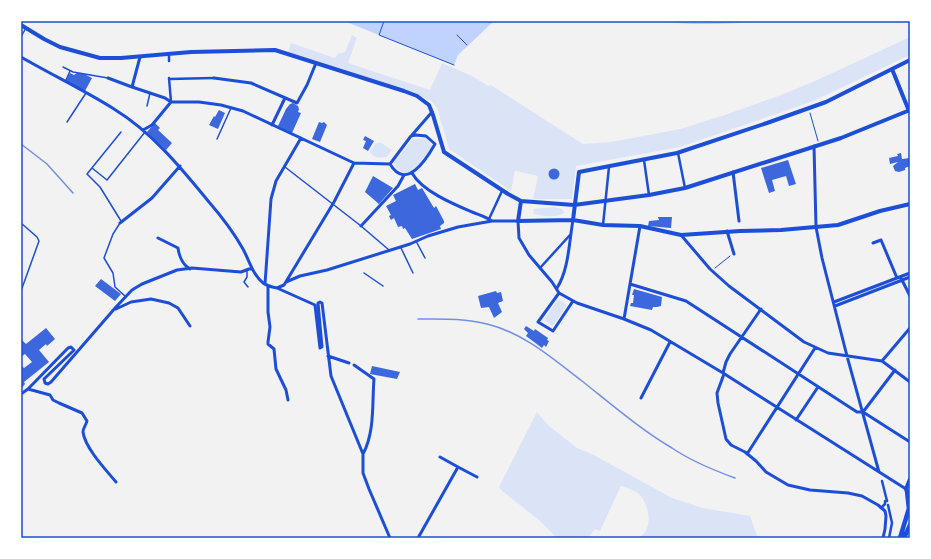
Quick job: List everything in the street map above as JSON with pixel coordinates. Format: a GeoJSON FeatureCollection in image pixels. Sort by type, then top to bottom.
{"type":"FeatureCollection","features":[{"type":"Feature","properties":{"kind":"main road"},"geometry":{"type":"LineString","coordinates":[[900,538],[909,509]]}},
{"type":"Feature","properties":{"kind":"main road"},"geometry":{"type":"LineString","coordinates":[[904,538],[910,525]]}},
{"type":"Feature","properties":{"kind":"street"},"geometry":{"type":"LineString","coordinates":[[21,25],[60,47],[100,58],[140,57],[191,52],[275,50],[404,91],[417,96],[432,112],[444,152],[502,191],[521,201],[574,205],[649,195],[685,188],[816,146],[910,112],[892,69]]}},
{"type":"Feature","properties":{"kind":"street"},"geometry":{"type":"LineString","coordinates":[[169,54],[169,61]]}},
{"type":"Feature","properties":{"kind":"street"},"geometry":{"type":"LineString","coordinates":[[21,57],[115,109],[144,131],[180,166],[224,221],[251,263],[252,269],[266,285],[277,288],[315,305],[320,348],[322,347],[318,303],[322,303],[331,376],[363,454],[363,473],[368,489],[390,538]]}},
{"type":"Feature","properties":{"kind":"street"},"geometry":{"type":"LineString","coordinates":[[133,87],[140,57]]}},
{"type":"Feature","properties":{"kind":"street"},"geometry":{"type":"LineString","coordinates":[[557,288],[567,259],[579,172],[677,153],[826,102],[910,60]]}},
{"type":"Feature","properties":{"kind":"street"},"geometry":{"type":"LineString","coordinates":[[144,131],[171,102],[169,78],[214,78],[252,83],[295,103],[299,102],[316,63]]}},
{"type":"Feature","properties":{"kind":"street"},"geometry":{"type":"LineString","coordinates":[[108,78],[165,98],[171,102],[199,102],[225,106],[272,124],[354,163],[390,164],[401,175],[415,171],[435,144],[441,143]]}},
{"type":"Feature","properties":{"kind":"street"},"geometry":{"type":"LineString","coordinates":[[272,124],[285,98]]}},
{"type":"Feature","properties":{"kind":"street"},"geometry":{"type":"LineString","coordinates":[[390,164],[411,136],[432,112]]}},
{"type":"Feature","properties":{"kind":"street"},"geometry":{"type":"LineString","coordinates":[[411,136],[426,136],[435,144]]}},
{"type":"Feature","properties":{"kind":"street"},"geometry":{"type":"LineString","coordinates":[[288,400],[286,390],[276,370],[274,349],[268,344],[270,326],[266,285],[270,200],[276,181],[301,138]]}},
{"type":"Feature","properties":{"kind":"street"},"geometry":{"type":"LineString","coordinates":[[816,146],[816,227],[822,258],[847,356],[879,473]]}},
{"type":"Feature","properties":{"kind":"street"},"geometry":{"type":"LineString","coordinates":[[677,153],[685,188]]}},
{"type":"Feature","properties":{"kind":"street"},"geometry":{"type":"LineString","coordinates":[[644,160],[649,195]]}},
{"type":"Feature","properties":{"kind":"street"},"geometry":{"type":"LineString","coordinates":[[277,288],[284,285],[286,282],[333,204],[354,163]]}},
{"type":"Feature","properties":{"kind":"street"},"geometry":{"type":"LineString","coordinates":[[121,222],[152,198],[180,166]]}},
{"type":"Feature","properties":{"kind":"street"},"geometry":{"type":"LineString","coordinates":[[603,225],[609,166]]}},
{"type":"Feature","properties":{"kind":"street"},"geometry":{"type":"LineString","coordinates":[[734,172],[739,220]]}},
{"type":"Feature","properties":{"kind":"street"},"geometry":{"type":"LineString","coordinates":[[412,173],[421,184],[435,193],[463,208],[491,220]]}},
{"type":"Feature","properties":{"kind":"street"},"geometry":{"type":"LineString","coordinates":[[361,226],[398,186],[404,175]]}},
{"type":"Feature","properties":{"kind":"street"},"geometry":{"type":"LineString","coordinates":[[491,220],[502,191]]}},
{"type":"Feature","properties":{"kind":"street"},"geometry":{"type":"LineString","coordinates":[[521,201],[518,221],[519,238],[529,255],[557,288],[559,293],[573,301],[651,330],[724,374],[906,489],[910,498]]}},
{"type":"Feature","properties":{"kind":"street"},"geometry":{"type":"LineString","coordinates":[[286,282],[300,276],[327,270],[458,227],[491,220],[573,220],[603,225],[640,226],[681,235],[727,231],[782,230],[838,225],[880,211],[910,204]]}},
{"type":"Feature","properties":{"kind":"street"},"geometry":{"type":"LineString","coordinates":[[624,319],[640,226]]}},
{"type":"Feature","properties":{"kind":"street"},"geometry":{"type":"LineString","coordinates":[[727,231],[734,254]]}},
{"type":"Feature","properties":{"kind":"street"},"geometry":{"type":"LineString","coordinates":[[540,268],[571,235]]}},
{"type":"Feature","properties":{"kind":"street"},"geometry":{"type":"LineString","coordinates":[[681,235],[712,270],[729,286],[804,342],[828,353],[882,362],[910,382]]}},
{"type":"Feature","properties":{"kind":"street"},"geometry":{"type":"LineString","coordinates":[[158,238],[178,248],[182,256],[182,260],[186,266],[190,268]]}},
{"type":"Feature","properties":{"kind":"street"},"geometry":{"type":"LineString","coordinates":[[873,243],[881,240],[910,296]]}},
{"type":"Feature","properties":{"kind":"street"},"geometry":{"type":"LineString","coordinates":[[21,394],[28,389],[68,348],[71,347],[74,350],[44,379],[45,383],[48,384],[51,382],[125,297],[132,290],[142,284],[177,270],[190,268],[240,272],[252,269]]}},
{"type":"Feature","properties":{"kind":"street"},"geometry":{"type":"LineString","coordinates":[[835,306],[910,273]]}},
{"type":"Feature","properties":{"kind":"street"},"geometry":{"type":"LineString","coordinates":[[834,302],[900,278],[910,277]]}},
{"type":"Feature","properties":{"kind":"street"},"geometry":{"type":"LineString","coordinates":[[630,284],[686,301],[857,412],[863,412],[910,442]]}},
{"type":"Feature","properties":{"kind":"street"},"geometry":{"type":"LineString","coordinates":[[559,293],[538,322],[554,331],[573,301]]}},
{"type":"Feature","properties":{"kind":"street"},"geometry":{"type":"LineString","coordinates":[[114,309],[131,302],[151,300],[169,303],[178,308],[190,326]]}},
{"type":"Feature","properties":{"kind":"street"},"geometry":{"type":"LineString","coordinates":[[761,309],[741,337],[726,362],[724,374],[717,393],[726,439],[731,445],[756,461],[766,472],[788,485],[810,490],[848,493],[862,496],[885,511],[886,516],[883,538]]}},
{"type":"Feature","properties":{"kind":"street"},"geometry":{"type":"LineString","coordinates":[[882,362],[910,328]]}},
{"type":"Feature","properties":{"kind":"street"},"geometry":{"type":"LineString","coordinates":[[641,398],[670,342]]}},
{"type":"Feature","properties":{"kind":"street"},"geometry":{"type":"LineString","coordinates":[[747,454],[815,348]]}},
{"type":"Feature","properties":{"kind":"street"},"geometry":{"type":"LineString","coordinates":[[328,356],[349,363]]}},
{"type":"Feature","properties":{"kind":"street"},"geometry":{"type":"LineString","coordinates":[[354,365],[374,379],[372,414],[368,444],[363,454]]}},
{"type":"Feature","properties":{"kind":"street"},"geometry":{"type":"LineString","coordinates":[[863,412],[895,370]]}},
{"type":"Feature","properties":{"kind":"street"},"geometry":{"type":"LineString","coordinates":[[796,420],[818,387]]}},
{"type":"Feature","properties":{"kind":"street"},"geometry":{"type":"LineString","coordinates":[[28,389],[50,395],[53,400],[82,413],[87,421],[83,433],[86,444],[116,482]]}},
{"type":"Feature","properties":{"kind":"street"},"geometry":{"type":"LineString","coordinates":[[440,457],[477,477]]}},
{"type":"Feature","properties":{"kind":"street"},"geometry":{"type":"LineString","coordinates":[[418,538],[458,467]]}},
{"type":"Feature","properties":{"kind":"street"},"geometry":{"type":"LineString","coordinates":[[909,509],[906,489],[910,479]]}},
{"type":"Feature","properties":{"kind":"street"},"geometry":{"type":"LineString","coordinates":[[881,508],[885,504],[885,501],[887,501],[882,481]]}},
{"type":"Feature","properties":{"kind":"street"},"geometry":{"type":"LineString","coordinates":[[888,505],[892,523],[889,538]]}},
{"type":"Feature","properties":{"kind":"lane"},"geometry":{"type":"LineString","coordinates":[[22,35],[26,28]]}},
{"type":"Feature","properties":{"kind":"lane"},"geometry":{"type":"LineString","coordinates":[[63,67],[70,71],[108,78]]}},
{"type":"Feature","properties":{"kind":"lane"},"geometry":{"type":"LineString","coordinates":[[65,82],[70,71]]}},
{"type":"Feature","properties":{"kind":"lane"},"geometry":{"type":"LineString","coordinates":[[67,122],[86,93]]}},
{"type":"Feature","properties":{"kind":"lane"},"geometry":{"type":"LineString","coordinates":[[147,106],[150,93]]}},
{"type":"Feature","properties":{"kind":"lane"},"geometry":{"type":"LineString","coordinates":[[217,139],[231,108]]}},
{"type":"Feature","properties":{"kind":"lane"},"geometry":{"type":"LineString","coordinates":[[92,168],[107,180],[144,131]]}},
{"type":"Feature","properties":{"kind":"lane"},"geometry":{"type":"LineString","coordinates":[[121,132],[87,174],[100,187],[121,222],[113,234],[104,258],[113,273],[115,287],[125,297]]}},
{"type":"Feature","properties":{"kind":"lane"},"geometry":{"type":"LineString","coordinates":[[285,167],[361,226],[389,250]]}},
{"type":"Feature","properties":{"kind":"lane"},"geometry":{"type":"LineString","coordinates":[[21,223],[40,241],[21,291]]}},
{"type":"Feature","properties":{"kind":"lane"},"geometry":{"type":"LineString","coordinates":[[416,241],[425,258]]}},
{"type":"Feature","properties":{"kind":"lane"},"geometry":{"type":"LineString","coordinates":[[400,247],[414,273]]}},
{"type":"Feature","properties":{"kind":"lane"},"geometry":{"type":"LineString","coordinates":[[247,270],[247,277],[244,282],[248,286]]}},
{"type":"Feature","properties":{"kind":"lane"},"geometry":{"type":"LineString","coordinates":[[364,273],[383,286]]}},
{"type":"Feature","properties":{"kind":"path"},"geometry":{"type":"LineString","coordinates":[[384,21],[379,35],[454,65]]}},
{"type":"Feature","properties":{"kind":"path"},"geometry":{"type":"LineString","coordinates":[[457,35],[467,45]]}},
{"type":"Feature","properties":{"kind":"path"},"geometry":{"type":"LineString","coordinates":[[809,108],[816,146]]}},
{"type":"Feature","properties":{"kind":"path"},"geometry":{"type":"LineString","coordinates":[[712,270],[734,254]]}},
{"type":"Feature","properties":{"kind":"shaded area"},"geometry":{"type":"Polygon","coordinates":[[[352,35],[357,38],[348,63],[430,90],[442,63],[472,76],[488,86],[491,85],[583,144],[611,142],[680,129],[725,115],[815,81],[910,37],[910,55],[811,102],[680,147],[576,166],[572,199],[533,199],[538,176],[515,171],[511,191],[449,149],[437,108],[431,101],[405,89],[288,52],[291,43],[335,58],[338,54],[345,52],[352,35]]]}},
{"type":"Feature","properties":{"kind":"shaded area"},"geometry":{"type":"Polygon","coordinates":[[[425,138],[433,146],[414,171],[406,174],[396,168],[394,162],[413,139],[425,138]]]}},
{"type":"Feature","properties":{"kind":"shaded area"},"geometry":{"type":"Polygon","coordinates":[[[380,142],[392,150],[386,157],[377,157],[370,152],[375,144],[380,142]]]}},
{"type":"Feature","properties":{"kind":"shaded area"},"geometry":{"type":"Polygon","coordinates":[[[554,207],[562,209],[564,213],[557,216],[549,216],[534,214],[533,212],[534,209],[554,207]]]}},
{"type":"Feature","properties":{"kind":"shaded area"},"geometry":{"type":"Polygon","coordinates":[[[558,299],[567,305],[553,326],[544,320],[558,299]]]}},
{"type":"Feature","properties":{"kind":"shaded area"},"geometry":{"type":"Polygon","coordinates":[[[537,412],[549,426],[577,448],[592,454],[672,498],[703,508],[750,516],[758,538],[640,538],[646,530],[649,520],[646,506],[638,493],[621,486],[600,531],[595,529],[588,538],[557,538],[539,520],[499,487],[537,412]]]}},
{"type":"Feature","properties":{"kind":"water"},"geometry":{"type":"Polygon","coordinates":[[[344,21],[494,21],[458,55],[454,65],[344,21]]]}},
{"type":"Feature","properties":{"kind":"water"},"geometry":{"type":"Polygon","coordinates":[[[654,21],[772,21],[683,24],[654,21]]]}},
{"type":"Feature","properties":{"kind":"building"},"geometry":{"type":"Polygon","coordinates":[[[70,73],[74,75],[77,73],[84,74],[92,78],[85,91],[66,81],[70,73]]]}},
{"type":"Feature","properties":{"kind":"building"},"geometry":{"type":"Polygon","coordinates":[[[293,103],[298,106],[298,112],[301,113],[292,133],[278,126],[286,109],[293,103]]]}},
{"type":"Feature","properties":{"kind":"building"},"geometry":{"type":"Polygon","coordinates":[[[219,110],[225,113],[218,129],[209,125],[219,110]]]}},
{"type":"Feature","properties":{"kind":"building"},"geometry":{"type":"Polygon","coordinates":[[[319,122],[324,122],[327,125],[320,142],[312,139],[319,122]]]}},
{"type":"Feature","properties":{"kind":"building"},"geometry":{"type":"Polygon","coordinates":[[[155,123],[160,128],[158,130],[172,143],[166,150],[147,132],[155,123]]]}},
{"type":"Feature","properties":{"kind":"building"},"geometry":{"type":"Polygon","coordinates":[[[365,136],[374,141],[368,151],[363,148],[366,141],[363,140],[365,136]]]}},
{"type":"Feature","properties":{"kind":"building"},"geometry":{"type":"Polygon","coordinates":[[[901,153],[902,159],[910,158],[910,166],[899,172],[895,171],[893,166],[898,162],[890,164],[889,158],[898,156],[897,154],[901,153]]]}},
{"type":"Feature","properties":{"kind":"building"},"geometry":{"type":"Polygon","coordinates":[[[788,160],[796,184],[789,186],[786,176],[772,180],[775,191],[769,193],[761,168],[788,160]]]}},
{"type":"Feature","properties":{"kind":"building"},"geometry":{"type":"Polygon","coordinates":[[[552,169],[556,169],[558,170],[558,178],[552,179],[549,176],[549,172],[552,169]]]}},
{"type":"Feature","properties":{"kind":"building"},"geometry":{"type":"Polygon","coordinates":[[[373,176],[393,188],[379,204],[365,192],[373,176]]]}},
{"type":"Feature","properties":{"kind":"building"},"geometry":{"type":"Polygon","coordinates":[[[415,184],[418,190],[422,188],[434,208],[436,206],[444,223],[440,226],[441,229],[412,239],[405,228],[403,229],[402,226],[398,227],[394,218],[391,220],[389,216],[391,215],[386,206],[396,201],[393,195],[415,184]]]}},
{"type":"Feature","properties":{"kind":"building"},"geometry":{"type":"Polygon","coordinates":[[[658,217],[672,217],[671,228],[648,226],[649,221],[659,220],[658,217]]]}},
{"type":"Feature","properties":{"kind":"building"},"geometry":{"type":"Polygon","coordinates":[[[101,279],[121,294],[115,301],[95,286],[101,279]]]}},
{"type":"Feature","properties":{"kind":"building"},"geometry":{"type":"Polygon","coordinates":[[[634,289],[662,297],[661,306],[653,307],[652,310],[630,306],[631,303],[633,303],[634,295],[632,295],[634,289]]]}},
{"type":"Feature","properties":{"kind":"building"},"geometry":{"type":"Polygon","coordinates":[[[496,291],[497,293],[501,292],[503,301],[498,303],[502,312],[494,318],[489,307],[481,308],[478,296],[496,291]]]}},
{"type":"Feature","properties":{"kind":"building"},"geometry":{"type":"Polygon","coordinates":[[[526,326],[534,331],[535,329],[548,338],[547,340],[549,341],[546,347],[544,345],[542,348],[526,336],[528,333],[524,329],[526,326]]]}},
{"type":"Feature","properties":{"kind":"building"},"geometry":{"type":"Polygon","coordinates":[[[46,328],[55,339],[47,346],[46,344],[39,350],[49,362],[24,382],[25,384],[21,389],[21,365],[24,368],[32,362],[25,354],[21,357],[21,339],[26,344],[46,328]]]}},
{"type":"Feature","properties":{"kind":"building"},"geometry":{"type":"Polygon","coordinates":[[[372,366],[400,372],[397,379],[370,374],[372,366]]]}},
{"type":"Feature","properties":{"kind":"railway"},"geometry":{"type":"LineString","coordinates":[[21,144],[47,164],[73,193]]}},
{"type":"Feature","properties":{"kind":"railway"},"geometry":{"type":"LineString","coordinates":[[418,319],[452,319],[487,324],[501,328],[526,340],[660,441],[694,461],[735,478]]}}]}
